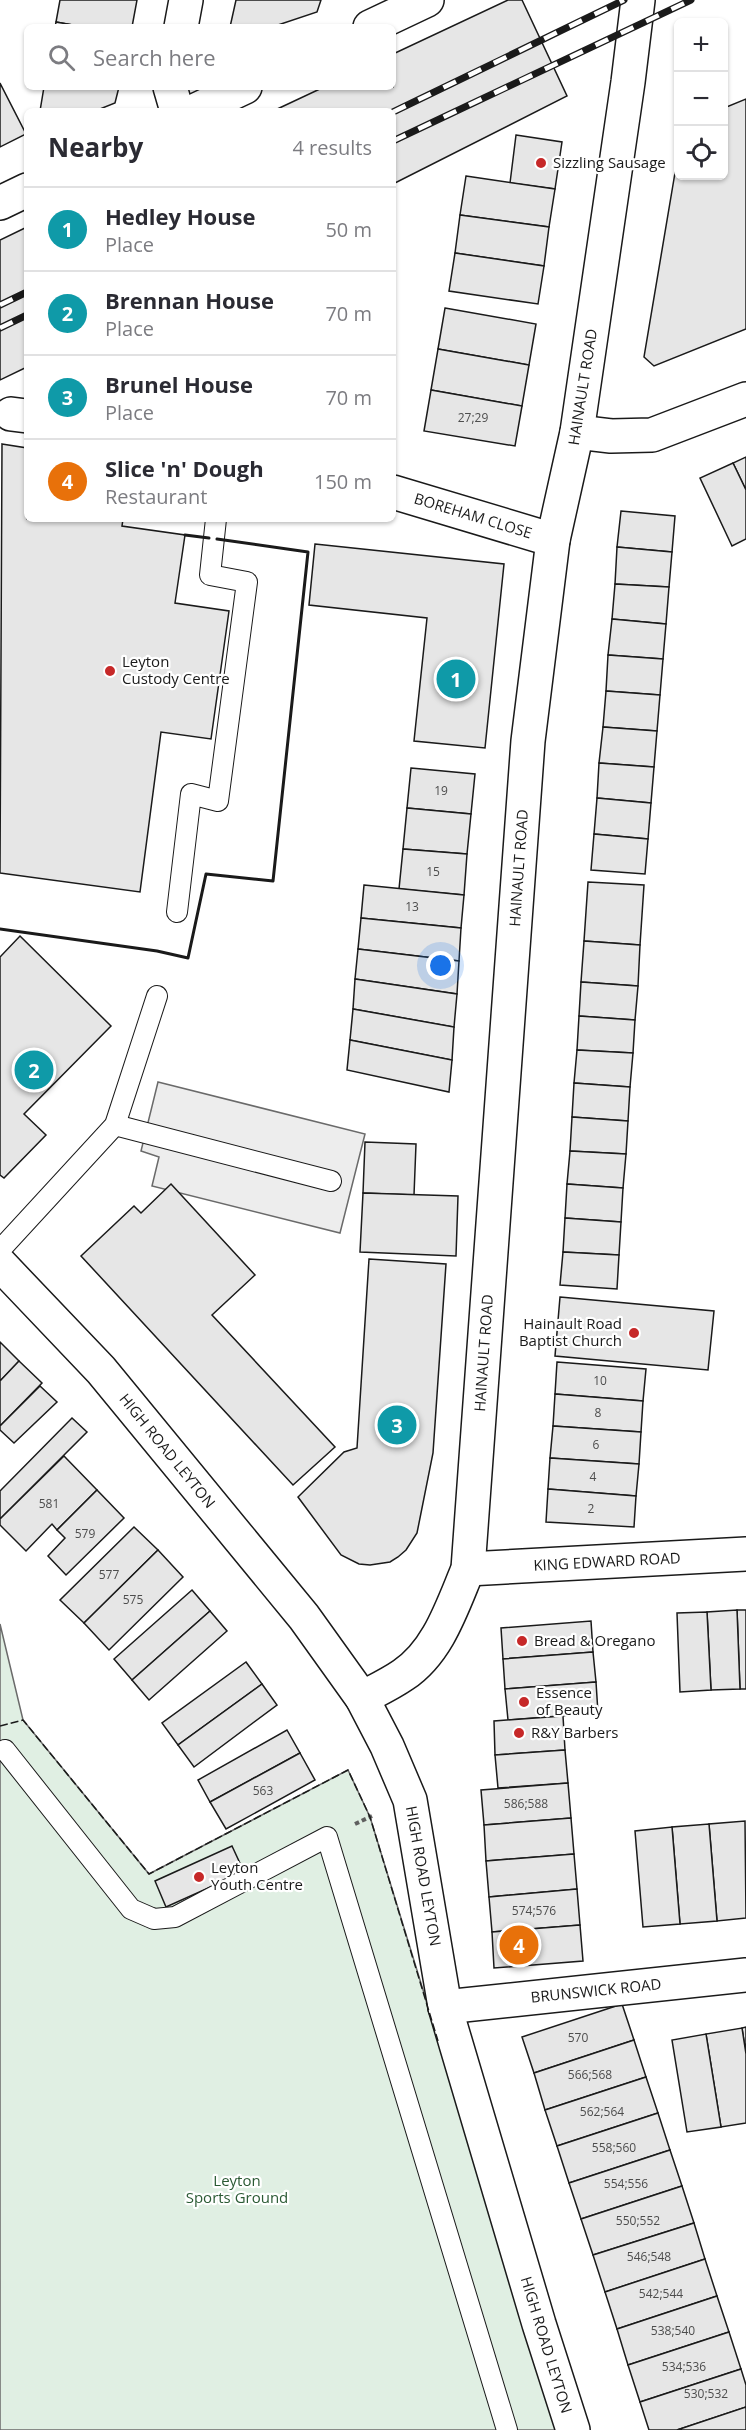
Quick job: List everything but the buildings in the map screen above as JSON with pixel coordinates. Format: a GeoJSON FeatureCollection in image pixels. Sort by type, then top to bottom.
{"type":"FeatureCollection","features":[{"type":"Feature","properties":{"kind":"street"},"geometry":{"type":"LineString","coordinates":[[182,24],[186,0]]}},
{"type":"Feature","properties":{"kind":"street"},"geometry":{"type":"LineString","coordinates":[[376,24],[427,0]]}},
{"type":"Feature","properties":{"kind":"street","name":"HAINAULT ROAD"},"geometry":{"type":"LineString","coordinates":[[362,1698],[404,1675],[425,1655],[441,1631],[468,1569],[528,741],[553,540],[577,432],[638,0]]}},
{"type":"Feature","properties":{"kind":"street"},"geometry":{"type":"LineString","coordinates":[[171,90],[176,108]]}},
{"type":"Feature","properties":{"kind":"street"},"geometry":{"type":"LineString","coordinates":[[200,108],[239,90]]}},
{"type":"Feature","properties":{"kind":"street"},"geometry":{"type":"LineString","coordinates":[[0,203],[24,191]]}},
{"type":"Feature","properties":{"kind":"street"},"geometry":{"type":"LineString","coordinates":[[577,432],[611,436],[652,435],[746,399]]}},
{"type":"Feature","properties":{"kind":"street","name":"BOREHAM CLOSE"},"geometry":{"type":"LineString","coordinates":[[396,493],[553,540]]}},
{"type":"Feature","properties":{"kind":"street","name":"HIGH ROAD LEYTON"},"geometry":{"type":"LineString","coordinates":[[0,1264],[100,1370],[304,1617],[362,1698],[387,1746],[410,1800],[445,2007],[535,2313],[573,2430]]}},
{"type":"Feature","properties":{"kind":"street","name":"KING EDWARD ROAD"},"geometry":{"type":"LineString","coordinates":[[468,1569],[746,1554]]}},
{"type":"Feature","properties":{"kind":"street","name":"BRUNSWICK ROAD"},"geometry":{"type":"LineString","coordinates":[[445,2007],[746,1975]]}},
{"type":"Feature","properties":{"kind":"lane"},"geometry":{"type":"LineString","coordinates":[[177,912],[191,794],[218,801],[247,582],[210,575],[216,522]]}},
{"type":"Feature","properties":{"kind":"lane"},"geometry":{"type":"LineString","coordinates":[[0,1250],[115,1125],[157,996]]}},
{"type":"Feature","properties":{"kind":"lane"},"geometry":{"type":"LineString","coordinates":[[115,1125],[331,1181]]}},
{"type":"Feature","properties":{"kind":"lane"},"geometry":{"type":"LineString","coordinates":[[5,1750],[131,1909],[154,1919],[175,1917],[327,1837],[507,2430]]}},
{"type":"Feature","properties":{"kind":"path"},"geometry":{"type":"LineString","coordinates":[[327,1837],[410,1800]]}},
{"type":"Feature","properties":{"kind":"green space","name":"Leyton Sports Ground"},"geometry":{"type":"Polygon","coordinates":[[[0,1624],[23,1720],[149,1874],[348,1770],[370,1817],[558,2430],[0,2430],[0,1624]]]}},
{"type":"Feature","properties":{"kind":"shaded area"},"geometry":{"type":"Polygon","coordinates":[[[158,1082],[365,1134],[340,1233],[152,1186],[159,1157],[141,1151],[158,1082]]]}},
{"type":"Feature","properties":{"kind":"railway"},"geometry":{"type":"LineString","coordinates":[[396,111],[624,0]]}},
{"type":"Feature","properties":{"kind":"railway"},"geometry":{"type":"LineString","coordinates":[[396,140],[691,0]]}},
{"type":"Feature","properties":{"kind":"railway"},"geometry":{"type":"LineString","coordinates":[[0,305],[24,293]]}},
{"type":"Feature","properties":{"kind":"railway"},"geometry":{"type":"LineString","coordinates":[[0,328],[24,316]]}},
{"type":"Feature","properties":{"kind":"fence"},"geometry":{"type":"LineString","coordinates":[[0,1726],[23,1720],[149,1874],[348,1770],[370,1817],[438,2041]]}},
{"type":"Feature","properties":{"kind":"wall"},"geometry":{"type":"LineString","coordinates":[[185,535],[209,538]]}},
{"type":"Feature","properties":{"kind":"wall"},"geometry":{"type":"LineString","coordinates":[[0,929],[157,951],[188,958],[206,874],[273,881],[308,552],[217,539]]}},
{"type":"Feature","properties":{"kind":"place","name":"Sizzling Sausage"},"geometry":{"type":"Point","coordinates":[541,163]}},
{"type":"Feature","properties":{"kind":"place","name":"Leyton Custody Centre"},"geometry":{"type":"Point","coordinates":[110,671]}},
{"type":"Feature","properties":{"kind":"place","name":"Hedley House"},"geometry":{"type":"Point","coordinates":[456,679]}},
{"type":"Feature","properties":{"kind":"place","name":"Brennan House"},"geometry":{"type":"Point","coordinates":[34,1070]}},
{"type":"Feature","properties":{"kind":"place","name":"Hainault Road Baptist Church"},"geometry":{"type":"Point","coordinates":[634,1333]}},
{"type":"Feature","properties":{"kind":"place","name":"Brunel House"},"geometry":{"type":"Point","coordinates":[397,1425]}},
{"type":"Feature","properties":{"kind":"place","name":"Bread & Oregano"},"geometry":{"type":"Point","coordinates":[522,1641]}},
{"type":"Feature","properties":{"kind":"place","name":"Essence of Beauty"},"geometry":{"type":"Point","coordinates":[524,1702]}},
{"type":"Feature","properties":{"kind":"place","name":"R&Y Barbers"},"geometry":{"type":"Point","coordinates":[519,1733]}},
{"type":"Feature","properties":{"kind":"place","name":"Leyton Youth Centre"},"geometry":{"type":"Point","coordinates":[199,1877]}},
{"type":"Feature","properties":{"kind":"place","name":"Slice 'n' Dough"},"geometry":{"type":"Point","coordinates":[519,1945]}}]}
